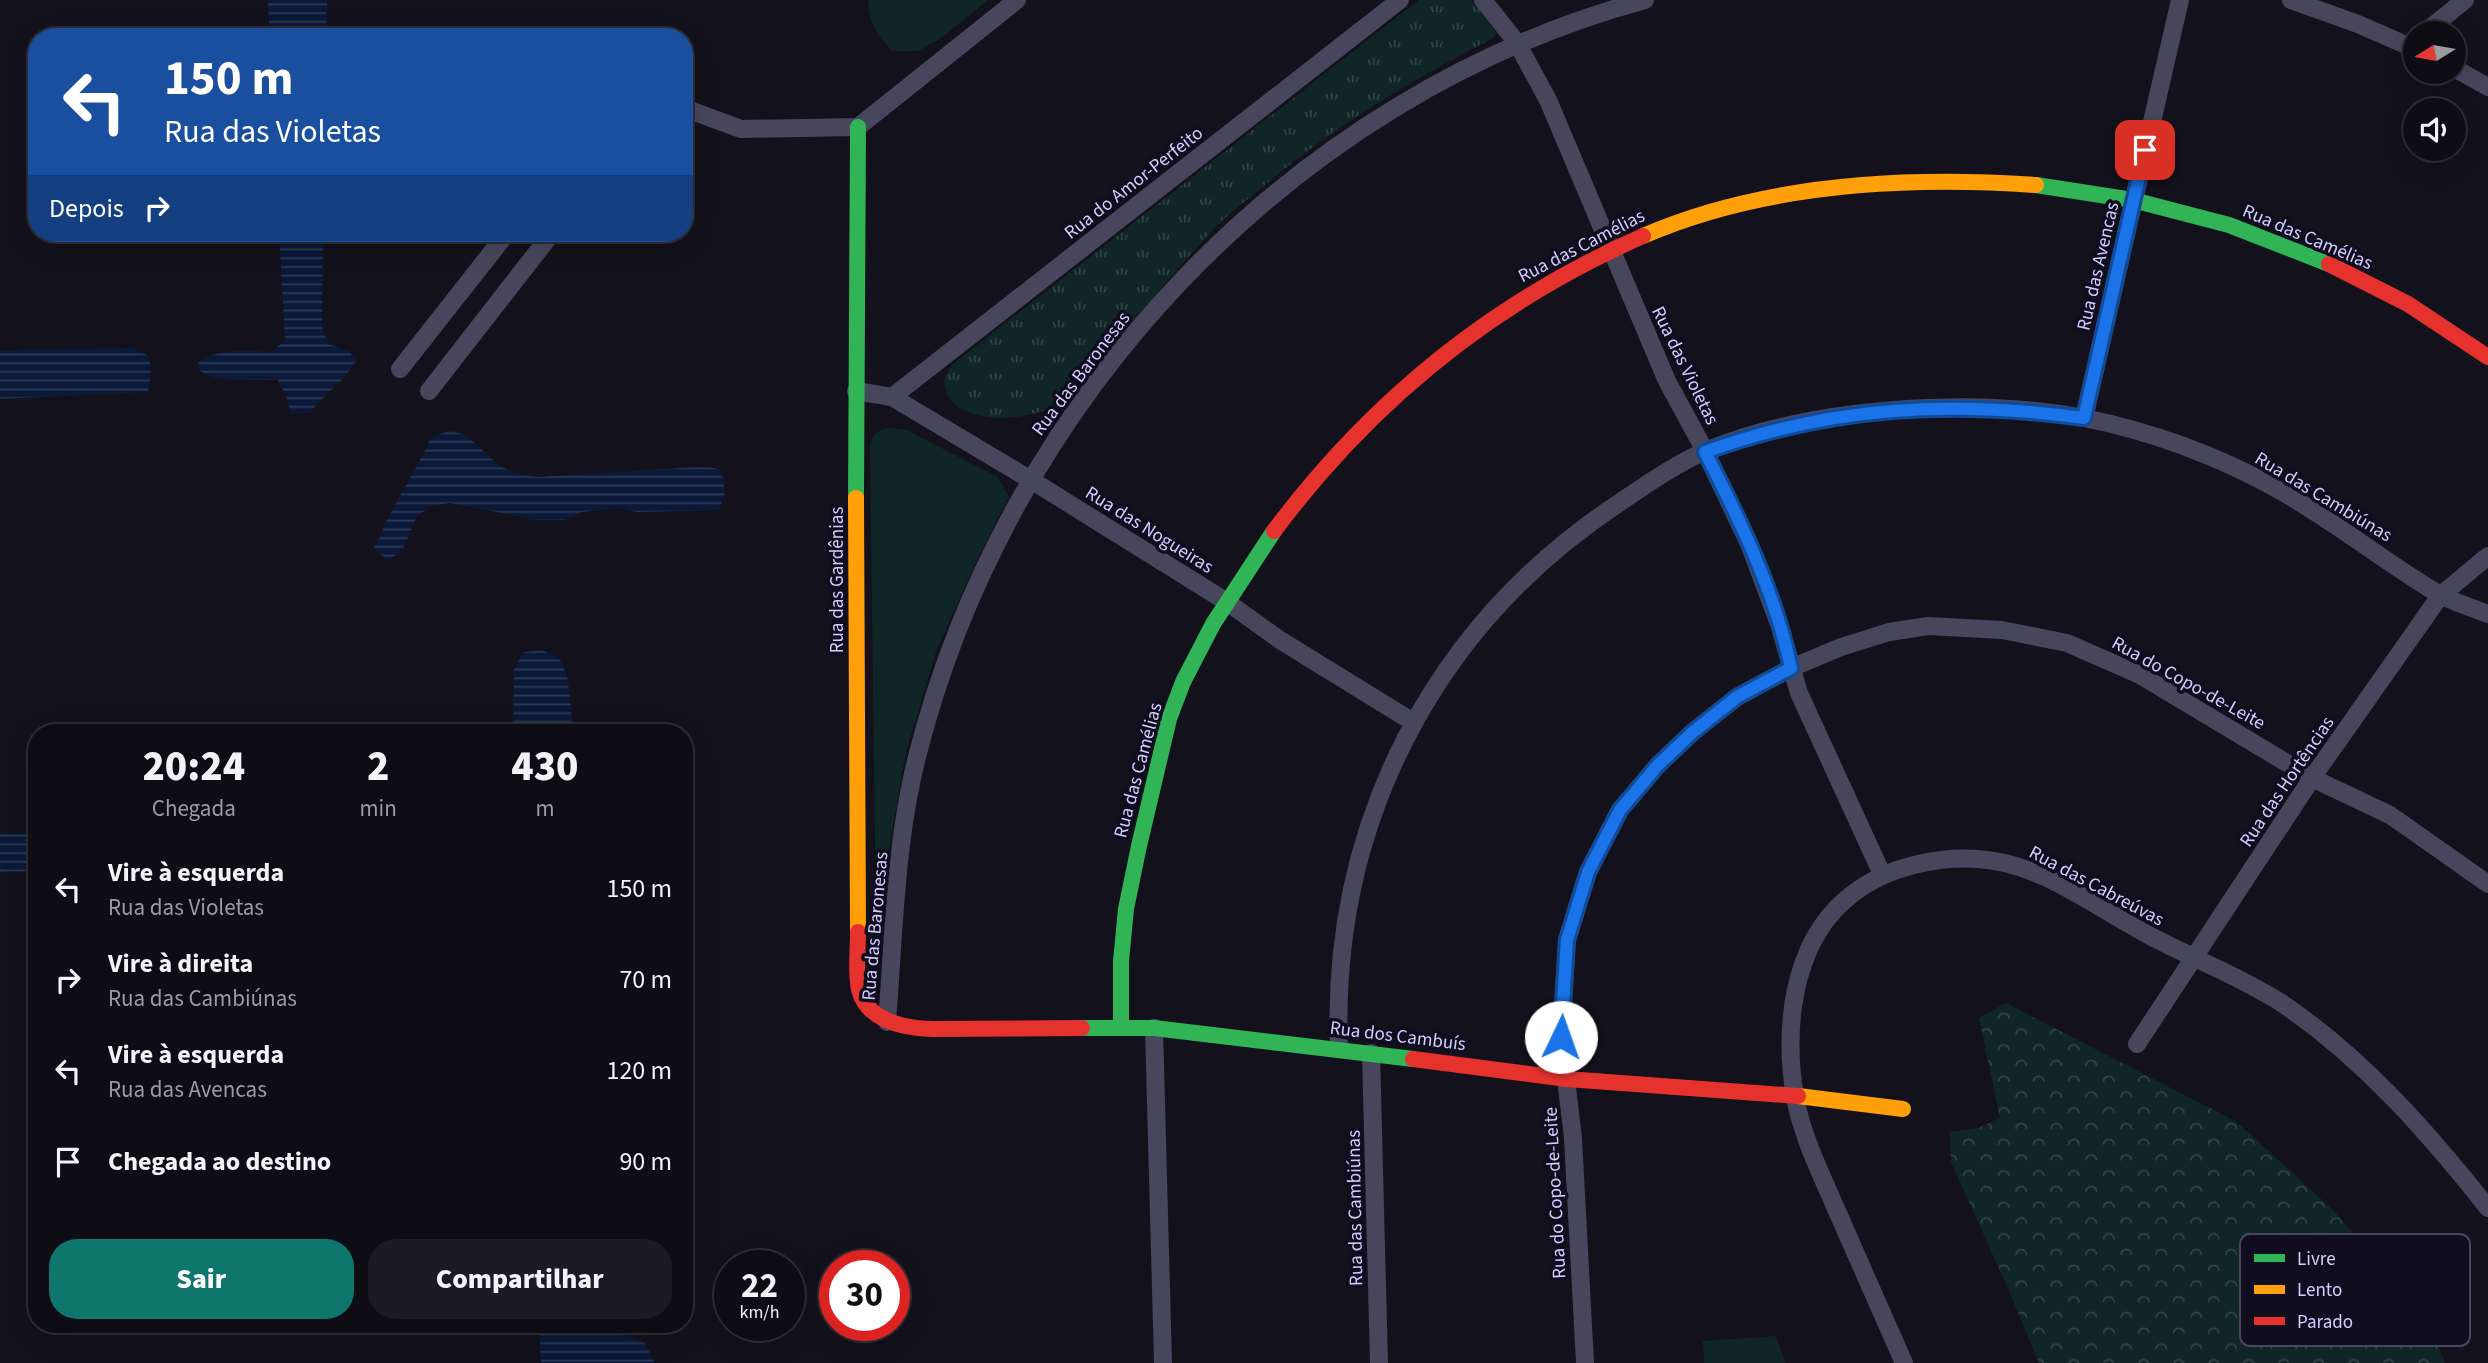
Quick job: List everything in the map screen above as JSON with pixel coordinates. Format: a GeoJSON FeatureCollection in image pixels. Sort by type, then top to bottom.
{"type":"FeatureCollection","features":[{"type":"Feature","properties":{"kind":"street"},"geometry":{"type":"LineString","coordinates":[[693,111],[741,129],[858,127],[1017,0]]}},
{"type":"Feature","properties":{"kind":"street","name":"Rua do Amor-Perfeito"},"geometry":{"type":"LineString","coordinates":[[892,397],[1400,0]]}},
{"type":"Feature","properties":{"kind":"street","name":"Rua das Violetas"},"geometry":{"type":"LineString","coordinates":[[1483,0],[1517,43],[1548,100],[1667,381],[1750,545],[1816,735],[1882,874]]}},
{"type":"Feature","properties":{"kind":"street","name":"Rua das Baronesas"},"geometry":{"type":"LineString","coordinates":[[887,1022],[904,818],[917,756],[937,690],[964,618],[997,544],[1066,421],[1123,346],[1190,270],[1252,213],[1319,160],[1384,116],[1517,43],[1645,0]]}},
{"type":"Feature","properties":{"kind":"street","name":"Rua das Avencas"},"geometry":{"type":"LineString","coordinates":[[2084,418],[2180,0]]}},
{"type":"Feature","properties":{"kind":"street"},"geometry":{"type":"LineString","coordinates":[[2291,0],[2403,41]]}},
{"type":"Feature","properties":{"kind":"street"},"geometry":{"type":"LineString","coordinates":[[2439,21],[2465,0]]}},
{"type":"Feature","properties":{"kind":"street"},"geometry":{"type":"LineString","coordinates":[[2466,75],[2488,87]]}},
{"type":"Feature","properties":{"kind":"street","name":"Rua das Gardênias"},"geometry":{"type":"LineString","coordinates":[[858,127],[858,986],[863,999],[887,1022]]}},
{"type":"Feature","properties":{"kind":"street","name":"Rua das Camélias"},"geometry":{"type":"LineString","coordinates":[[1121,1028],[1122,949],[1130,882],[1172,710],[1195,660],[1227,602],[1289,511],[1327,463],[1371,416],[1423,368],[1507,308],[1555,278],[1611,249],[1667,225],[1727,207],[1850,183],[1904,179],[1975,180],[2063,188],[2133,200],[2221,222],[2274,240],[2392,296],[2455,333],[2488,358]]}},
{"type":"Feature","properties":{"kind":"street"},"geometry":{"type":"LineString","coordinates":[[400,369],[500,242]]}},
{"type":"Feature","properties":{"kind":"street"},"geometry":{"type":"LineString","coordinates":[[429,391],[545,242]]}},
{"type":"Feature","properties":{"kind":"street","name":"Rua das Nogueiras"},"geometry":{"type":"LineString","coordinates":[[856,391],[892,397],[1227,602],[1280,640],[1413,722]]}},
{"type":"Feature","properties":{"kind":"street","name":"Rua das Cambiúnas"},"geometry":{"type":"LineString","coordinates":[[1339,1049],[1337,1002],[1341,956],[1359,852],[1391,765],[1413,722],[1464,647],[1501,603],[1539,565],[1591,521],[1648,484],[1705,452],[1741,439],[1797,425],[1853,414],[1909,408],[2030,411],[2084,418],[2142,433],[2228,464],[2276,488],[2337,525],[2441,596],[2488,614]]}},
{"type":"Feature","properties":{"kind":"street","name":"Rua das Hortências"},"geometry":{"type":"LineString","coordinates":[[2137,1044],[2312,778],[2441,596],[2488,556]]}},
{"type":"Feature","properties":{"kind":"street","name":"Rua do Copo-de-Leite"},"geometry":{"type":"LineString","coordinates":[[1585,1363],[1573,1138],[1561,1037],[1567,940],[1588,872],[1620,810],[1658,765],[1693,732],[1737,697],[1791,668],[1841,647],[1889,632],[1928,626],[1964,626],[2031,634],[2067,643],[2140,675],[2312,778],[2390,815],[2488,884]]}},
{"type":"Feature","properties":{"kind":"street","name":"Rua das Cabreúvas"},"geometry":{"type":"LineString","coordinates":[[1904,1363],[1815,1162],[1795,1096],[1792,1027],[1794,998],[1810,947],[1823,924],[1841,903],[1882,874],[1932,861],[1962,858],[2010,863],[2049,879],[2165,945],[2228,972],[2281,1003],[2371,1075],[2416,1121],[2488,1208]]}},
{"type":"Feature","properties":{"kind":"street","name":"Rua dos Cambuís"},"geometry":{"type":"LineString","coordinates":[[887,1022],[900,1028],[932,1029],[1154,1028],[1567,1079],[1795,1096],[1903,1109]]}},
{"type":"Feature","properties":{"kind":"street"},"geometry":{"type":"LineString","coordinates":[[1154,1028],[1163,1363]]}},
{"type":"Feature","properties":{"kind":"street","name":"Rua das Cambiúnas"},"geometry":{"type":"LineString","coordinates":[[1371,1053],[1378,1363]]}},
{"type":"Feature","properties":{"kind":"green space"},"geometry":{"type":"Polygon","coordinates":[[[868,0],[988,0],[940,39],[918,51],[892,51],[875,28],[868,0]]]}},
{"type":"Feature","properties":{"kind":"green space"},"geometry":{"type":"Polygon","coordinates":[[[1419,0],[1472,0],[1496,33],[1493,38],[1435,69],[1351,121],[1297,159],[1235,210],[1192,252],[1084,379],[1055,405],[1029,415],[996,418],[966,411],[954,403],[944,384],[953,364],[1419,0]]]}},
{"type":"Feature","properties":{"kind":"green space"},"geometry":{"type":"Polygon","coordinates":[[[892,428],[906,430],[998,477],[1009,497],[937,649],[906,752],[876,921],[870,446],[874,434],[892,428]]]}},
{"type":"Feature","properties":{"kind":"green space"},"geometry":{"type":"Polygon","coordinates":[[[2006,1003],[2237,1122],[2333,1210],[2354,1234],[2240,1234],[2240,1346],[2438,1346],[2445,1363],[2039,1363],[1951,1162],[1950,1132],[1978,1128],[2000,1118],[1979,1018],[2006,1003]]]}},
{"type":"Feature","properties":{"kind":"green space"},"geometry":{"type":"Polygon","coordinates":[[[1776,1336],[1785,1363],[1704,1363],[1703,1341],[1776,1336]]]}},
{"type":"Feature","properties":{"kind":"water"},"geometry":{"type":"Polygon","coordinates":[[[268,0],[327,0],[326,28],[270,28],[268,0]]]}},
{"type":"Feature","properties":{"kind":"water"},"geometry":{"type":"Polygon","coordinates":[[[280,242],[323,242],[322,327],[328,344],[349,351],[356,361],[347,374],[309,413],[291,414],[278,380],[217,379],[200,371],[198,363],[205,358],[223,352],[271,352],[285,340],[280,242]]]}},
{"type":"Feature","properties":{"kind":"water"},"geometry":{"type":"Polygon","coordinates":[[[132,348],[149,356],[151,374],[148,392],[0,399],[0,351],[132,348]]]}},
{"type":"Feature","properties":{"kind":"water"},"geometry":{"type":"Polygon","coordinates":[[[449,431],[464,435],[499,465],[522,474],[537,477],[715,468],[722,472],[725,493],[719,510],[637,512],[619,508],[582,512],[565,520],[538,520],[450,503],[432,506],[417,516],[403,549],[388,561],[373,548],[431,437],[449,431]]]}},
{"type":"Feature","properties":{"kind":"water"},"geometry":{"type":"Polygon","coordinates":[[[542,650],[559,658],[567,675],[573,724],[513,724],[514,669],[524,652],[542,650]]]}},
{"type":"Feature","properties":{"kind":"water"},"geometry":{"type":"Polygon","coordinates":[[[0,833],[28,834],[28,871],[0,872],[0,833]]]}},
{"type":"Feature","properties":{"kind":"water"},"geometry":{"type":"Polygon","coordinates":[[[539,1333],[610,1333],[628,1336],[645,1343],[655,1363],[541,1363],[539,1333]]]}},
{"type":"Feature","properties":{"kind":"traffic: fast"},"geometry":{"type":"LineString","coordinates":[[856,498],[858,127]]}},
{"type":"Feature","properties":{"kind":"traffic: fast"},"geometry":{"type":"LineString","coordinates":[[2036,185],[2133,200],[2229,225],[2329,264]]}},
{"type":"Feature","properties":{"kind":"traffic: fast"},"geometry":{"type":"LineString","coordinates":[[1121,1028],[1121,961],[1126,909],[1169,719],[1183,682],[1213,624],[1274,531]]}},
{"type":"Feature","properties":{"kind":"traffic: fast"},"geometry":{"type":"LineString","coordinates":[[1082,1028],[1154,1028],[1413,1059]]}},
{"type":"Feature","properties":{"kind":"traffic: slow"},"geometry":{"type":"LineString","coordinates":[[1643,236],[1738,204],[1836,187],[1937,182],[2036,185]]}},
{"type":"Feature","properties":{"kind":"traffic: slow"},"geometry":{"type":"LineString","coordinates":[[856,498],[858,932]]}},
{"type":"Feature","properties":{"kind":"traffic: slow"},"geometry":{"type":"LineString","coordinates":[[1798,1096],[1903,1109]]}},
{"type":"Feature","properties":{"kind":"traffic: jam"},"geometry":{"type":"LineString","coordinates":[[1274,531],[1352,439],[1439,359],[1537,291],[1643,236]]}},
{"type":"Feature","properties":{"kind":"traffic: jam"},"geometry":{"type":"LineString","coordinates":[[2329,264],[2408,304],[2488,357]]}},
{"type":"Feature","properties":{"kind":"traffic: jam"},"geometry":{"type":"LineString","coordinates":[[858,932],[857,977],[861,996],[867,1006],[885,1020],[908,1027],[932,1029],[1082,1028]]}},
{"type":"Feature","properties":{"kind":"traffic: jam"},"geometry":{"type":"LineString","coordinates":[[1413,1059],[1567,1079],[1798,1096]]}},
{"type":"Feature","properties":{"kind":"route"},"geometry":{"type":"LineString","coordinates":[[1561,1037],[1567,940],[1588,872],[1620,810],[1658,765],[1693,732],[1737,697],[1791,668],[1779,624],[1750,545],[1705,452],[1741,439],[1797,425],[1853,414],[1909,408],[2030,411],[2084,418],[2145,150]]}}]}
